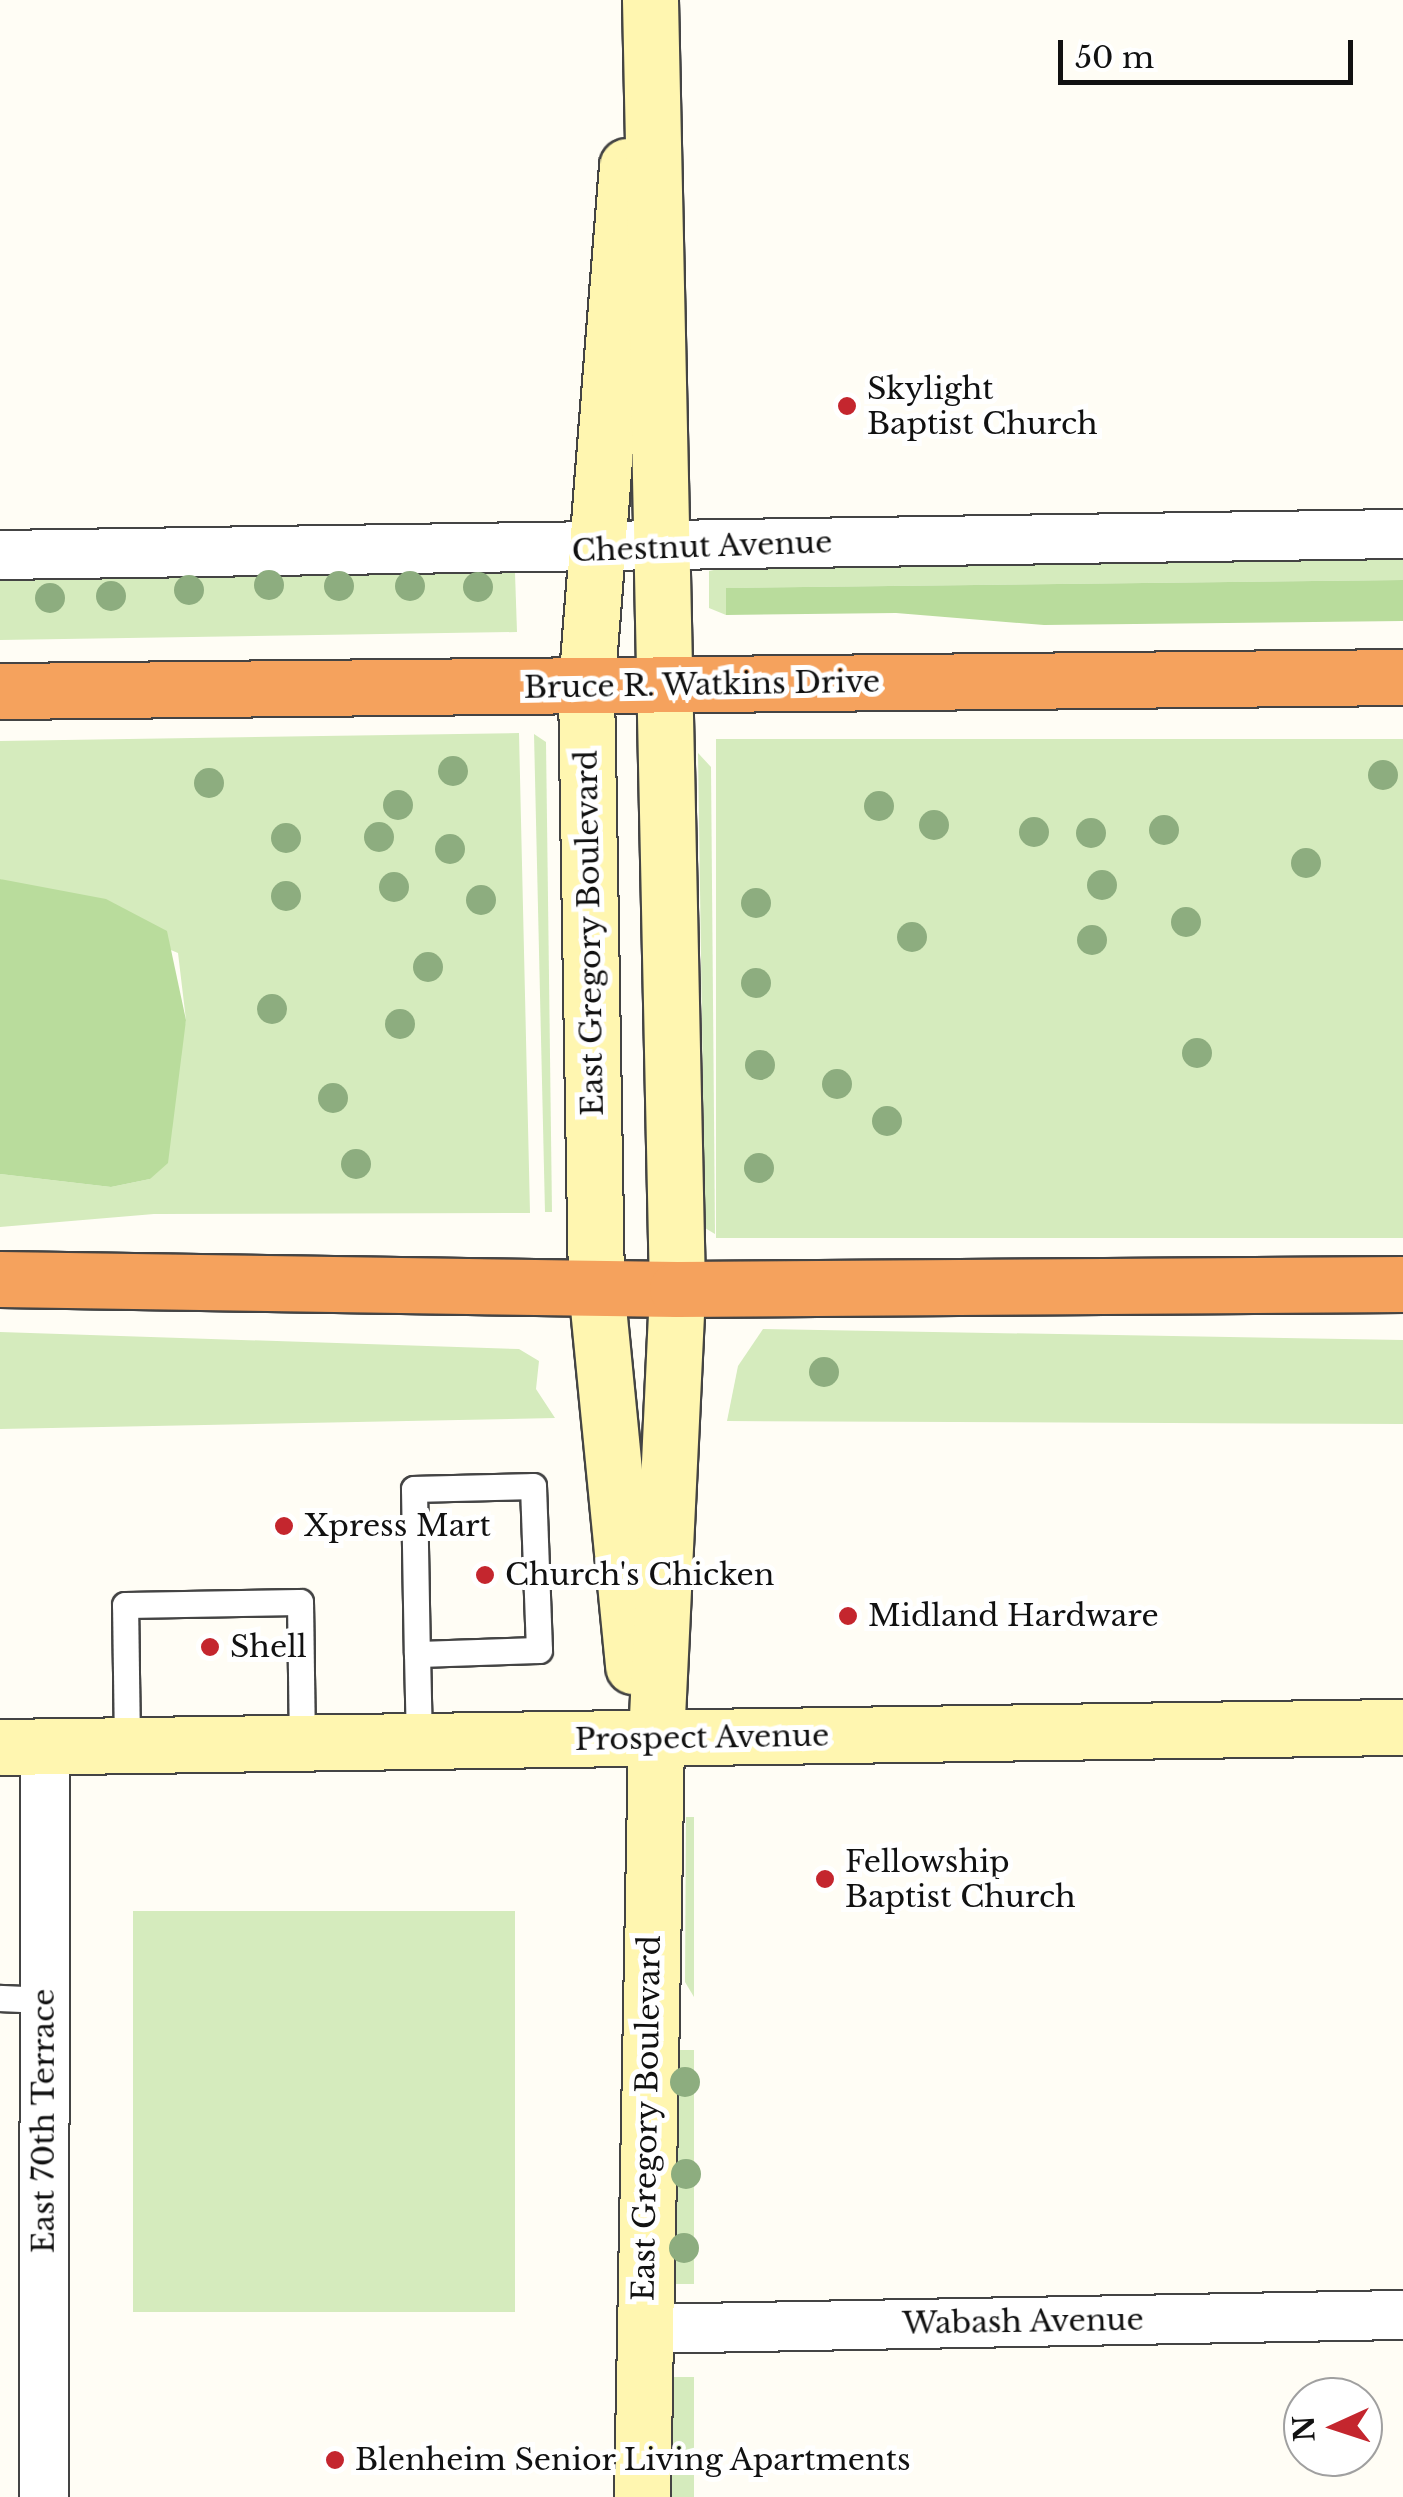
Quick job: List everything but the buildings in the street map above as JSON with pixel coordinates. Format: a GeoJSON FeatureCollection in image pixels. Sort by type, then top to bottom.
{"type":"FeatureCollection","features":[{"type":"Feature","properties":{"kind":"highway","name":"Bruce R. Watkins Drive"},"geometry":{"type":"LineString","coordinates":[[0,690],[586,688],[1403,677]]}},
{"type":"Feature","properties":{"kind":"highway"},"geometry":{"type":"LineString","coordinates":[[0,1279],[677,1289],[1403,1284]]}},
{"type":"Feature","properties":{"kind":"main road","name":"East Gregory Boulevard"},"geometry":{"type":"LineString","coordinates":[[642,2497],[642,2329],[656,1738],[677,1289],[665,544],[650,0]]}},
{"type":"Feature","properties":{"kind":"main road","name":"East Gregory Boulevard"},"geometry":{"type":"LineString","coordinates":[[650,66],[628,153],[586,688],[596,1287],[630,1656],[656,1738]]}},
{"type":"Feature","properties":{"kind":"main road","name":"Prospect Avenue"},"geometry":{"type":"LineString","coordinates":[[22,1746],[1403,1727]]}},
{"type":"Feature","properties":{"kind":"street","name":"Chestnut Avenue"},"geometry":{"type":"LineString","coordinates":[[0,554],[594,551],[665,544],[1403,534]]}},
{"type":"Feature","properties":{"kind":"street","name":"East 70th Terrace"},"geometry":{"type":"LineString","coordinates":[[22,1746],[22,1999],[44,2497]]}},
{"type":"Feature","properties":{"kind":"street","name":"Wabash Avenue"},"geometry":{"type":"LineString","coordinates":[[642,2329],[1403,2315]]}},
{"type":"Feature","properties":{"kind":"lane"},"geometry":{"type":"LineString","coordinates":[[417,1654],[539,1650],[533,1486],[414,1489],[417,1654],[419,1742]]}},
{"type":"Feature","properties":{"kind":"lane"},"geometry":{"type":"LineString","coordinates":[[127,1744],[125,1605],[300,1602],[302,1742]]}},
{"type":"Feature","properties":{"kind":"green space"},"geometry":{"type":"Polygon","coordinates":[[[1403,559],[1403,580],[727,588],[726,615],[709,608],[709,571],[733,566],[1403,559]]]}},
{"type":"Feature","properties":{"kind":"green space"},"geometry":{"type":"Polygon","coordinates":[[[488,569],[515,573],[517,632],[0,640],[0,574],[488,569]]]}},
{"type":"Feature","properties":{"kind":"green space"},"geometry":{"type":"Polygon","coordinates":[[[1403,580],[1403,621],[1044,625],[896,613],[726,615],[726,588],[1403,580]]]}},
{"type":"Feature","properties":{"kind":"green space"},"geometry":{"type":"Polygon","coordinates":[[[519,733],[530,1213],[154,1214],[0,1227],[0,1174],[111,1187],[150,1179],[186,1020],[178,953],[0,879],[0,741],[519,733]]]}},
{"type":"Feature","properties":{"kind":"green space"},"geometry":{"type":"Polygon","coordinates":[[[534,734],[546,742],[552,1212],[545,1212],[534,734]]]}},
{"type":"Feature","properties":{"kind":"green space"},"geometry":{"type":"Polygon","coordinates":[[[716,739],[1403,739],[1403,1238],[716,1238],[716,739]]]}},
{"type":"Feature","properties":{"kind":"green space"},"geometry":{"type":"Polygon","coordinates":[[[698,753],[711,767],[715,1234],[705,1228],[698,753]]]}},
{"type":"Feature","properties":{"kind":"green space"},"geometry":{"type":"Polygon","coordinates":[[[0,879],[106,899],[167,931],[186,1020],[168,1163],[150,1179],[111,1187],[0,1174],[0,879]]]}},
{"type":"Feature","properties":{"kind":"green space"},"geometry":{"type":"Polygon","coordinates":[[[763,1329],[1403,1340],[1403,1424],[727,1421],[738,1366],[763,1329]]]}},
{"type":"Feature","properties":{"kind":"green space"},"geometry":{"type":"Polygon","coordinates":[[[0,1332],[519,1349],[539,1361],[536,1389],[555,1418],[0,1429],[0,1332]]]}},
{"type":"Feature","properties":{"kind":"green space"},"geometry":{"type":"Polygon","coordinates":[[[686,1817],[694,1817],[694,1997],[685,1982],[686,1817]]]}},
{"type":"Feature","properties":{"kind":"green space"},"geometry":{"type":"Polygon","coordinates":[[[133,1911],[515,1911],[515,2312],[133,2312],[133,1911]]]}},
{"type":"Feature","properties":{"kind":"green space"},"geometry":{"type":"Polygon","coordinates":[[[672,2050],[694,2050],[694,2284],[672,2284],[672,2050]]]}},
{"type":"Feature","properties":{"kind":"green space"},"geometry":{"type":"Polygon","coordinates":[[[671,2377],[694,2377],[694,2497],[671,2497],[671,2377]]]}},
{"type":"Feature","properties":{"kind":"place","name":"Skylight Baptist Church"},"geometry":{"type":"Point","coordinates":[847,406]}},
{"type":"Feature","properties":{"kind":"place","name":"Xpress Mart"},"geometry":{"type":"Point","coordinates":[284,1526]}},
{"type":"Feature","properties":{"kind":"place","name":"Church's Chicken"},"geometry":{"type":"Point","coordinates":[485,1575]}},
{"type":"Feature","properties":{"kind":"place","name":"Midland Hardware"},"geometry":{"type":"Point","coordinates":[848,1616]}},
{"type":"Feature","properties":{"kind":"place","name":"Shell"},"geometry":{"type":"Point","coordinates":[210,1647]}},
{"type":"Feature","properties":{"kind":"place","name":"Fellowship Baptist Church"},"geometry":{"type":"Point","coordinates":[825,1879]}},
{"type":"Feature","properties":{"kind":"place","name":"Blenheim Senior Living Apartments"},"geometry":{"type":"Point","coordinates":[335,2460]}}]}
